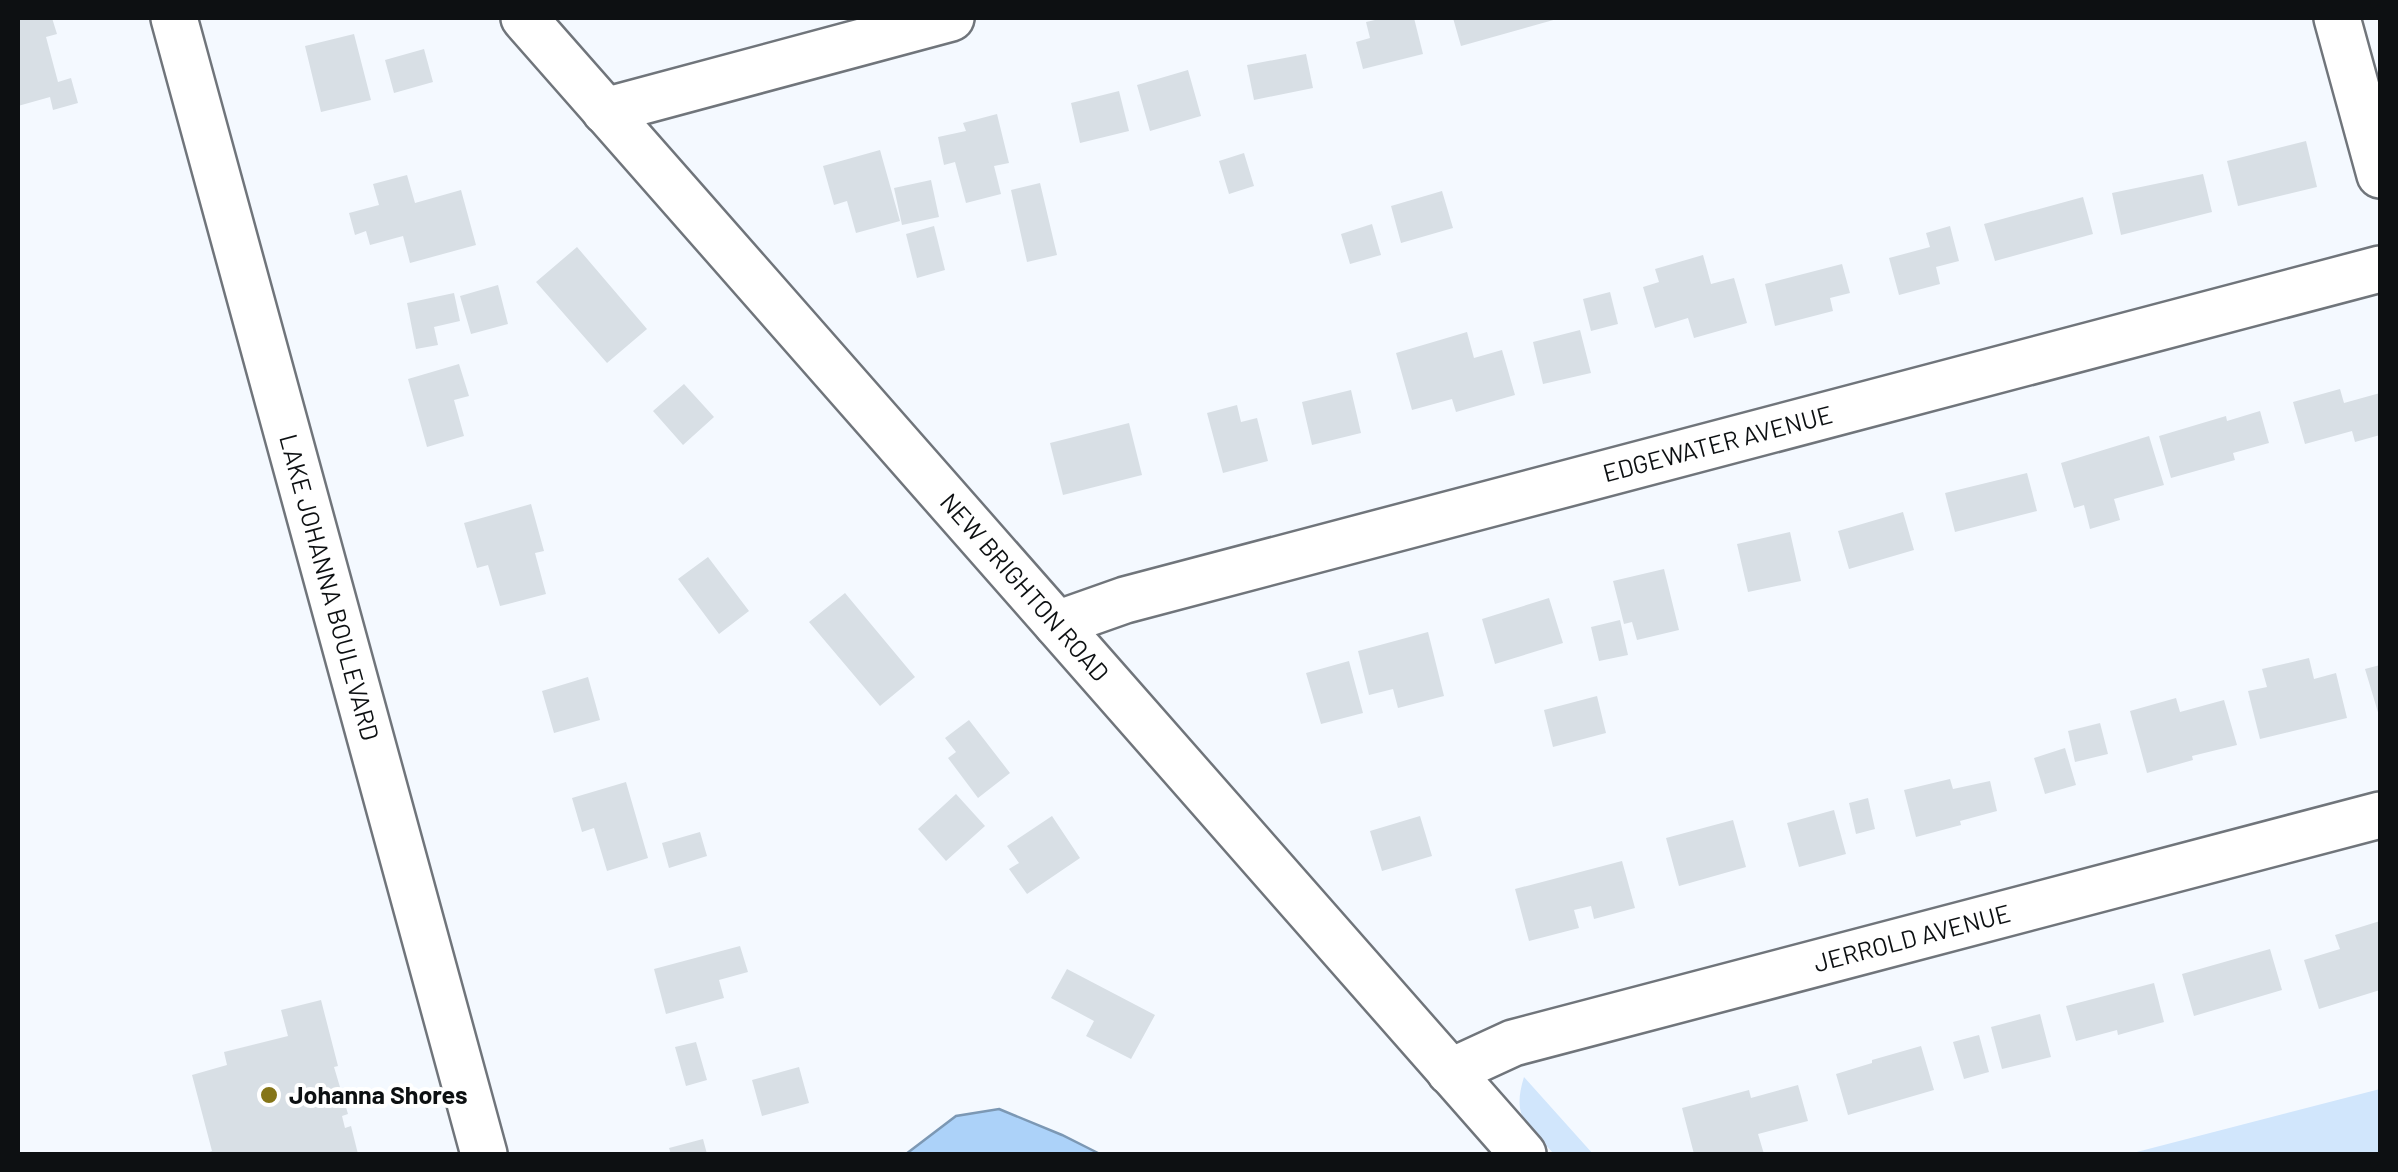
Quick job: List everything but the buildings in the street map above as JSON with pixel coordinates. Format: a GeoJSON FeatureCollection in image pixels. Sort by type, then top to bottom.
{"type":"FeatureCollection","features":[{"type":"Feature","properties":{"kind":"street","name":"LAKE JOHANNA BOULEVARD"},"geometry":{"type":"LineString","coordinates":[[174,18],[484,1154]]}},
{"type":"Feature","properties":{"kind":"street","name":"NEW BRIGHTON ROAD"},"geometry":{"type":"LineString","coordinates":[[524,18],[1523,1154]]}},
{"type":"Feature","properties":{"kind":"street"},"geometry":{"type":"LineString","coordinates":[[605,111],[951,18]]}},
{"type":"Feature","properties":{"kind":"street"},"geometry":{"type":"LineString","coordinates":[[2337,18],[2380,175]]}},
{"type":"Feature","properties":{"kind":"street","name":"EDGEWATER AVENUE"},"geometry":{"type":"LineString","coordinates":[[1057,624],[1144,595],[2380,269]]}},
{"type":"Feature","properties":{"kind":"street","name":"JERROLD AVENUE"},"geometry":{"type":"LineString","coordinates":[[1450,1072],[1513,1043],[2380,815]]}},
{"type":"Feature","properties":{"kind":"shaded area"},"geometry":{"type":"Polygon","coordinates":[[[1524,1077],[1593,1154],[1554,1154],[1537,1136],[1521,1112],[1524,1077]]]}},
{"type":"Feature","properties":{"kind":"shaded area"},"geometry":{"type":"Polygon","coordinates":[[[2380,1089],[2380,1154],[2129,1154],[2380,1089]]]}},
{"type":"Feature","properties":{"kind":"water"},"geometry":{"type":"Polygon","coordinates":[[[999,1109],[1100,1154],[906,1154],[956,1116],[999,1109]]]}},
{"type":"Feature","properties":{"kind":"place","name":"Johanna Shores"},"geometry":{"type":"Point","coordinates":[269,1095]}}]}
